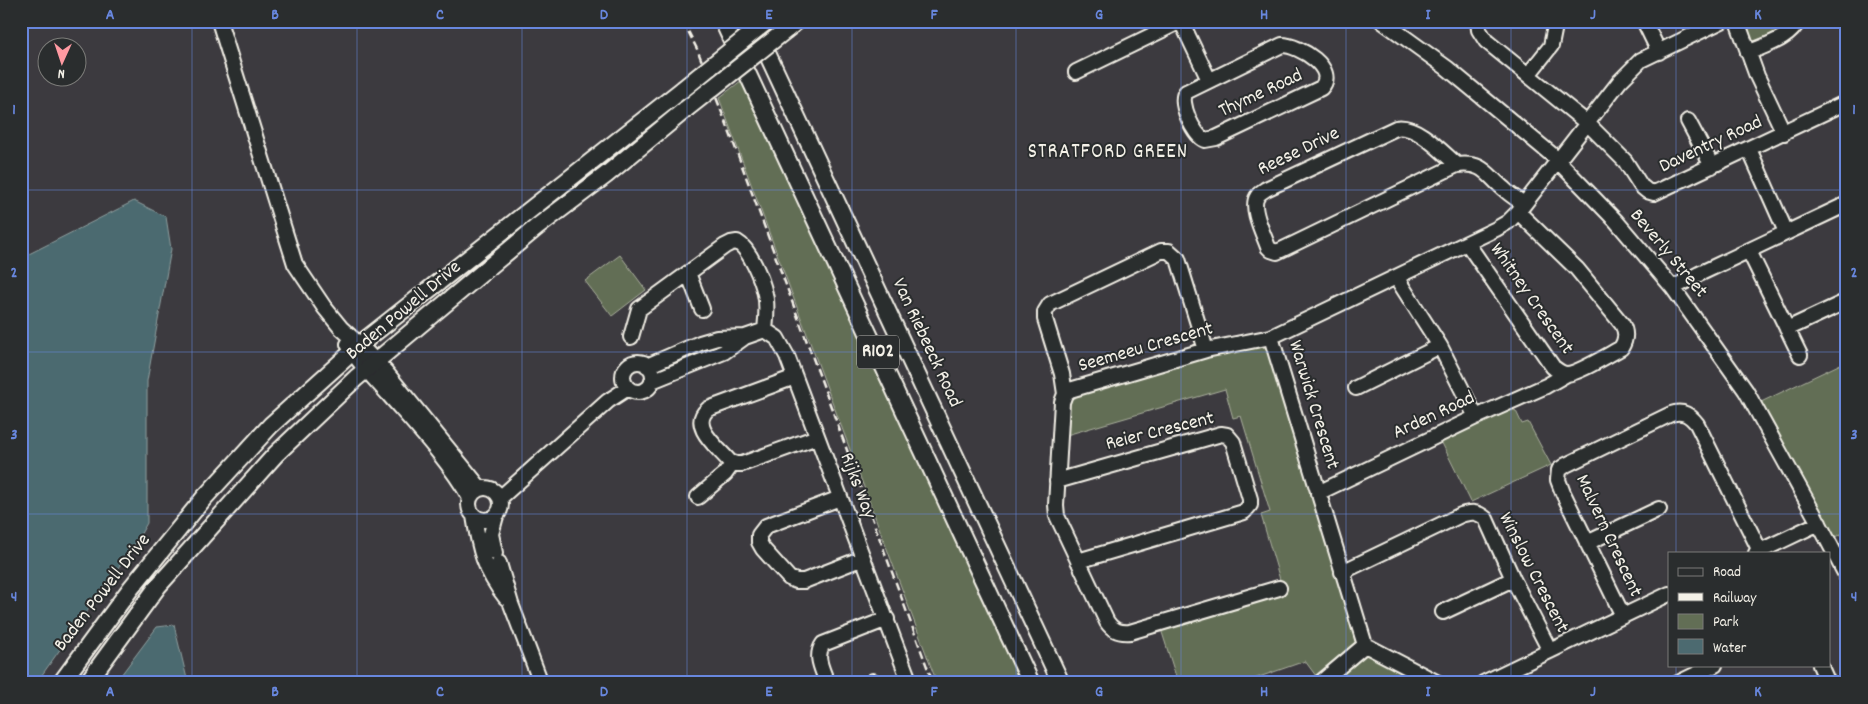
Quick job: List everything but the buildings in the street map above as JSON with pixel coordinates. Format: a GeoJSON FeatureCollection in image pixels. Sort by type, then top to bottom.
{"type":"FeatureCollection","features":[{"type":"Feature","properties":{"kind":"main road","name":"R102"},"geometry":{"type":"LineString","coordinates":[[723,21],[881,359],[960,534],[1031,683]]}},
{"type":"Feature","properties":{"kind":"main road","name":"Van Riebeeck Road"},"geometry":{"type":"LineString","coordinates":[[752,21],[1061,683]]}},
{"type":"Feature","properties":{"kind":"main road","name":"Baden Powell Drive"},"geometry":{"type":"LineString","coordinates":[[61,683],[132,588],[204,498],[271,425],[356,348],[767,21]]}},
{"type":"Feature","properties":{"kind":"main road","name":"Baden Powell Drive"},"geometry":{"type":"LineString","coordinates":[[87,683],[145,602],[191,547],[276,454],[371,365],[537,227],[792,26]]}},
{"type":"Feature","properties":{"kind":"main road"},"geometry":{"type":"LineString","coordinates":[[960,534],[986,523]]}},
{"type":"Feature","properties":{"kind":"street"},"geometry":{"type":"LineString","coordinates":[[219,21],[295,264],[324,308],[475,493]]}},
{"type":"Feature","properties":{"kind":"street"},"geometry":{"type":"LineString","coordinates":[[1076,72],[1181,21],[1209,80]]}},
{"type":"Feature","properties":{"kind":"street","name":"Beverly Street"},"geometry":{"type":"LineString","coordinates":[[1382,21],[1447,68],[1557,161],[1616,221],[1674,288],[1746,391],[1847,577]]}},
{"type":"Feature","properties":{"kind":"street","name":"Daventry Road"},"geometry":{"type":"LineString","coordinates":[[1478,21],[1486,41],[1587,123],[1625,161],[1641,186],[1647,191],[1654,193],[1847,102]]}},
{"type":"Feature","properties":{"kind":"street"},"geometry":{"type":"LineString","coordinates":[[1644,21],[1659,52]]}},
{"type":"Feature","properties":{"kind":"street","name":"Warwick Crescent"},"geometry":{"type":"LineString","coordinates":[[1365,645],[1271,338],[1508,222],[1587,123],[1641,60],[1722,21]]}},
{"type":"Feature","properties":{"kind":"street"},"geometry":{"type":"LineString","coordinates":[[1737,21],[1757,76],[1784,133]]}},
{"type":"Feature","properties":{"kind":"street"},"geometry":{"type":"LineString","coordinates":[[1748,53],[1786,35],[1794,28],[1798,21]]}},
{"type":"Feature","properties":{"kind":"street"},"geometry":{"type":"LineString","coordinates":[[1528,75],[1551,46],[1554,31]]}},
{"type":"Feature","properties":{"kind":"street","name":"Thyme Road"},"geometry":{"type":"LineString","coordinates":[[1282,45],[1296,47],[1322,65],[1327,78],[1321,88],[1216,138],[1205,140],[1199,137],[1191,123],[1185,110],[1183,97],[1186,92],[1209,80],[1282,45]]}},
{"type":"Feature","properties":{"kind":"street"},"geometry":{"type":"LineString","coordinates":[[1688,121],[1712,166]]}},
{"type":"Feature","properties":{"kind":"street","name":"Reese Drive"},"geometry":{"type":"LineString","coordinates":[[1406,127],[1414,131],[1457,165],[1277,252],[1268,247],[1255,211],[1256,199],[1266,189],[1396,128],[1406,127]]}},
{"type":"Feature","properties":{"kind":"street"},"geometry":{"type":"LineString","coordinates":[[1749,149],[1786,232]]}},
{"type":"Feature","properties":{"kind":"street"},"geometry":{"type":"LineString","coordinates":[[1457,165],[1480,166],[1521,208]]}},
{"type":"Feature","properties":{"kind":"street"},"geometry":{"type":"LineString","coordinates":[[1674,288],[1847,204]]}},
{"type":"Feature","properties":{"kind":"street","name":"Whitney Crescent"},"geometry":{"type":"LineString","coordinates":[[1467,243],[1553,367],[1559,372],[1567,374],[1578,370],[1621,348],[1624,342],[1625,330],[1577,269],[1521,208]]}},
{"type":"Feature","properties":{"kind":"street"},"geometry":{"type":"LineString","coordinates":[[631,337],[639,309],[724,246],[731,242],[738,242],[743,245],[753,262],[765,293],[767,305],[765,330],[745,337],[724,352],[652,381],[642,391],[637,392],[628,388],[623,380],[624,370],[636,362],[647,366],[651,371],[652,381]]}},
{"type":"Feature","properties":{"kind":"street"},"geometry":{"type":"LineString","coordinates":[[1065,394],[1062,374],[1045,318],[1047,308],[1050,304],[1161,251],[1169,252],[1178,259],[1206,350]]}},
{"type":"Feature","properties":{"kind":"street"},"geometry":{"type":"LineString","coordinates":[[1749,251],[1800,355]]}},
{"type":"Feature","properties":{"kind":"street"},"geometry":{"type":"LineString","coordinates":[[688,273],[702,309]]}},
{"type":"Feature","properties":{"kind":"street"},"geometry":{"type":"LineString","coordinates":[[1396,277],[1440,346],[1476,418]]}},
{"type":"Feature","properties":{"kind":"street"},"geometry":{"type":"LineString","coordinates":[[1787,329],[1847,301]]}},
{"type":"Feature","properties":{"kind":"street","name":"Rijks Way"},"geometry":{"type":"LineString","coordinates":[[765,330],[777,338],[783,346],[887,619],[908,682]]}},
{"type":"Feature","properties":{"kind":"street"},"geometry":{"type":"LineString","coordinates":[[647,366],[685,349],[717,338],[745,337]]}},
{"type":"Feature","properties":{"kind":"street","name":"Seemeeu Crescent"},"geometry":{"type":"LineString","coordinates":[[1271,338],[1206,350],[1070,390],[1062,399],[1056,505],[1057,516],[1107,622],[1112,629],[1120,632],[1130,632],[1279,588]]}},
{"type":"Feature","properties":{"kind":"street"},"geometry":{"type":"LineString","coordinates":[[1356,388],[1440,346]]}},
{"type":"Feature","properties":{"kind":"street"},"geometry":{"type":"LineString","coordinates":[[685,349],[691,365]]}},
{"type":"Feature","properties":{"kind":"street","name":"Arden Road"},"geometry":{"type":"LineString","coordinates":[[1318,493],[1546,386],[1567,374]]}},
{"type":"Feature","properties":{"kind":"street"},"geometry":{"type":"LineString","coordinates":[[795,377],[712,407],[703,414],[701,421],[704,431],[733,463],[742,464],[817,437]]}},
{"type":"Feature","properties":{"kind":"street"},"geometry":{"type":"LineString","coordinates":[[500,498],[608,402],[628,388]]}},
{"type":"Feature","properties":{"kind":"street","name":"Malvern Crescent"},"geometry":{"type":"LineString","coordinates":[[1623,616],[1558,480],[1559,470],[1574,460],[1671,414],[1681,412],[1691,417],[1697,424],[1758,552]]}},
{"type":"Feature","properties":{"kind":"street","name":"Reier Crescent"},"geometry":{"type":"LineString","coordinates":[[1057,481],[1218,434],[1224,434],[1234,442],[1250,499],[1250,505],[1244,512],[1078,561]]}},
{"type":"Feature","properties":{"kind":"street"},"geometry":{"type":"LineString","coordinates":[[698,497],[725,474],[733,463]]}},
{"type":"Feature","properties":{"kind":"street"},"geometry":{"type":"LineString","coordinates":[[511,604],[498,588],[486,567],[478,543],[474,516],[469,507],[475,493],[490,488],[500,498],[501,507],[496,516],[491,534],[497,558],[511,604],[541,683]]}},
{"type":"Feature","properties":{"kind":"street"},"geometry":{"type":"LineString","coordinates":[[840,498],[766,526],[760,535],[761,546],[789,578],[796,581],[804,581],[863,558]]}},
{"type":"Feature","properties":{"kind":"street"},"geometry":{"type":"LineString","coordinates":[[1587,543],[1659,509]]}},
{"type":"Feature","properties":{"kind":"street","name":"Winslow Crescent"},"geometry":{"type":"LineString","coordinates":[[1342,572],[1461,515],[1474,512],[1486,518],[1513,579],[1550,651]]}},
{"type":"Feature","properties":{"kind":"street"},"geometry":{"type":"LineString","coordinates":[[474,516],[483,520],[496,516]]}},
{"type":"Feature","properties":{"kind":"street"},"geometry":{"type":"LineString","coordinates":[[1758,552],[1819,523]]}},
{"type":"Feature","properties":{"kind":"street"},"geometry":{"type":"LineString","coordinates":[[1444,612],[1513,579]]}},
{"type":"Feature","properties":{"kind":"street"},"geometry":{"type":"LineString","coordinates":[[1483,683],[1668,594]]}},
{"type":"Feature","properties":{"kind":"street"},"geometry":{"type":"LineString","coordinates":[[827,683],[818,656],[823,644],[887,619]]}},
{"type":"Feature","properties":{"kind":"street"},"geometry":{"type":"LineString","coordinates":[[1320,683],[1365,645],[1438,683]]}},
{"type":"Feature","properties":{"kind":"street"},"geometry":{"type":"LineString","coordinates":[[1678,683],[1713,666]]}},
{"type":"Feature","properties":{"kind":"street"},"geometry":{"type":"LineString","coordinates":[[1820,666],[1828,683]]}},
{"type":"Feature","properties":{"kind":"green space"},"geometry":{"type":"Polygon","coordinates":[[[1741,21],[1794,21],[1792,26],[1752,45],[1741,21]]]}},
{"type":"Feature","properties":{"kind":"green space"},"geometry":{"type":"Polygon","coordinates":[[[742,80],[1027,683],[937,683],[719,98],[742,80]]]}},
{"type":"Feature","properties":{"kind":"green space"},"geometry":{"type":"Polygon","coordinates":[[[620,255],[646,290],[612,316],[585,281],[620,255]]]}},
{"type":"Feature","properties":{"kind":"green space"},"geometry":{"type":"Polygon","coordinates":[[[1262,345],[1268,349],[1358,640],[1355,649],[1319,680],[1305,661],[1242,683],[1178,683],[1160,626],[1283,590],[1261,515],[1270,512],[1241,416],[1233,418],[1225,389],[1063,436],[1065,405],[1071,395],[1224,350],[1262,345]]]}},
{"type":"Feature","properties":{"kind":"green space"},"geometry":{"type":"Polygon","coordinates":[[[1847,361],[1847,531],[1835,537],[1761,402],[1847,361]]]}},
{"type":"Feature","properties":{"kind":"green space"},"geometry":{"type":"Polygon","coordinates":[[[1510,408],[1516,411],[1522,424],[1528,422],[1551,465],[1471,502],[1441,441],[1510,408]]]}},
{"type":"Feature","properties":{"kind":"green space"},"geometry":{"type":"Polygon","coordinates":[[[1364,652],[1425,683],[1327,683],[1364,652]]]}},
{"type":"Feature","properties":{"kind":"water"},"geometry":{"type":"Polygon","coordinates":[[[134,201],[166,217],[171,249],[147,381],[147,523],[135,544],[36,683],[21,683],[21,258],[134,201]]]}},
{"type":"Feature","properties":{"kind":"water"},"geometry":{"type":"Polygon","coordinates":[[[174,625],[188,683],[115,683],[157,627],[174,625]]]}},
{"type":"Feature","properties":{"kind":"railway"},"geometry":{"type":"LineString","coordinates":[[683,21],[697,49],[728,128],[933,683]]}},
{"type":"Feature","properties":{"kind":"district","name":"STRATFORD GREEN"},"geometry":{"type":"Point","coordinates":[1108,153]}}]}
